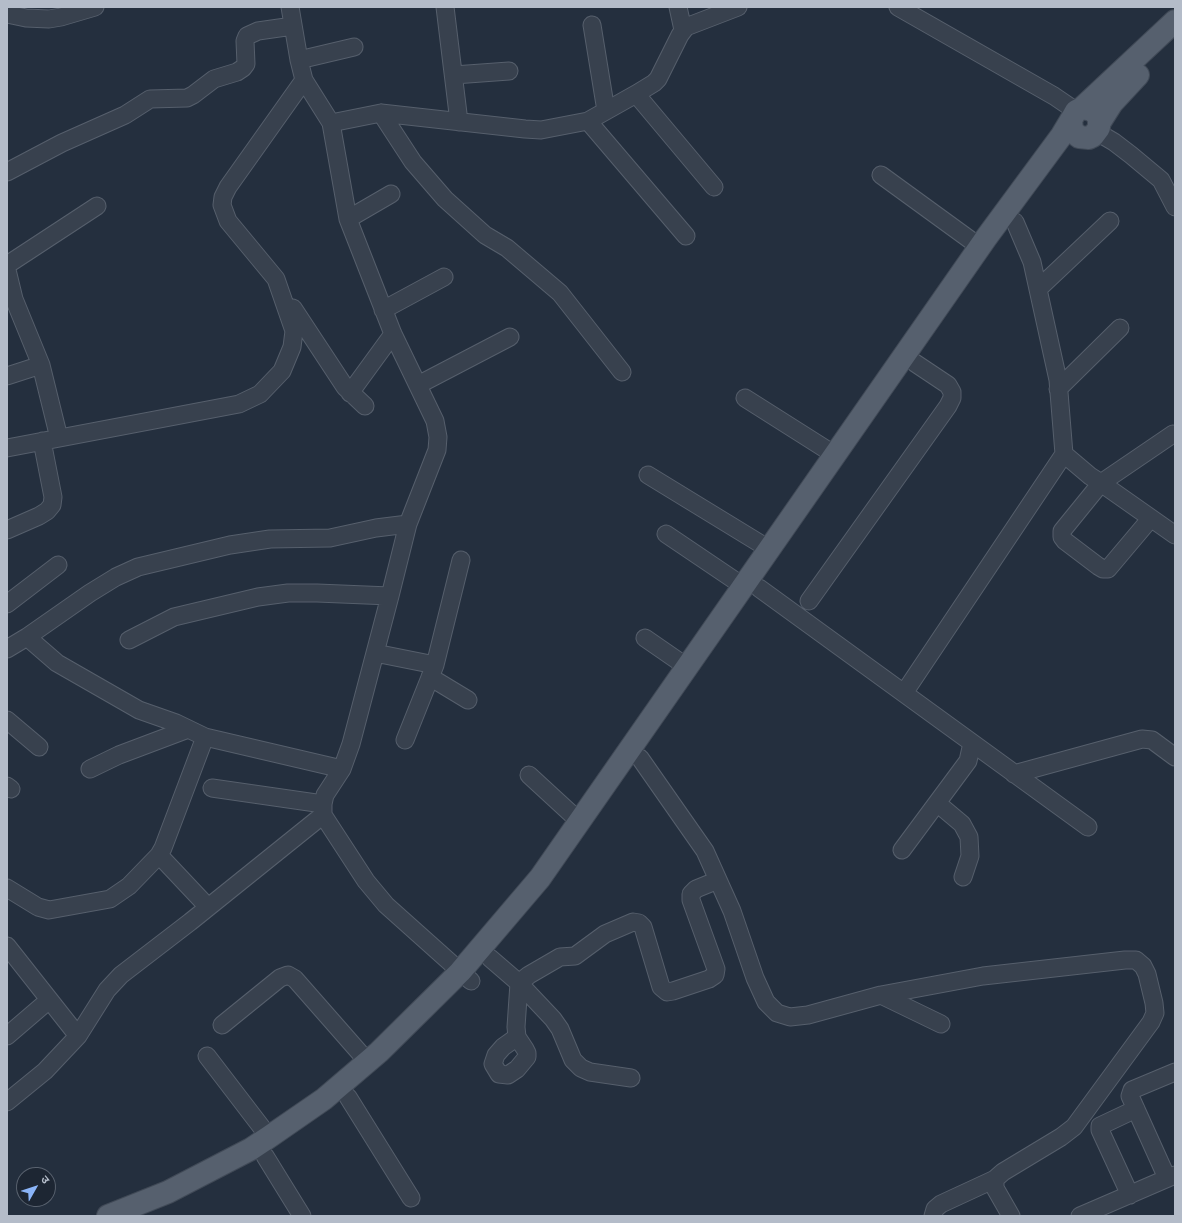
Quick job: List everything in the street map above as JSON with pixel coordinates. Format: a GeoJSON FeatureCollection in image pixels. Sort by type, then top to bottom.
{"type":"FeatureCollection","features":[{"type":"Feature","properties":{"kind":"main road"},"geometry":{"type":"LineString","coordinates":[[108,1216],[168,1192],[251,1149],[267,1147],[490,958],[551,886],[640,758],[751,587],[769,549],[980,247],[1062,135],[1076,113],[1175,21]]}},
{"type":"Feature","properties":{"kind":"main road"},"geometry":{"type":"LineString","coordinates":[[145,1216],[174,1204],[267,1147],[332,1110],[388,1062],[466,977],[540,878],[687,667],[751,587],[916,363],[1015,222],[1068,151],[1094,131],[1112,103],[1175,40]]}},
{"type":"Feature","properties":{"kind":"main road"},"geometry":{"type":"LineString","coordinates":[[1076,113],[1072,130],[1075,134],[1094,131]]}},
{"type":"Feature","properties":{"kind":"street"},"geometry":{"type":"LineString","coordinates":[[7,14],[26,18],[49,19],[95,7]]}},
{"type":"Feature","properties":{"kind":"street"},"geometry":{"type":"LineString","coordinates":[[290,7],[304,80],[331,123],[348,219],[393,334],[435,421],[438,437],[437,450],[408,524],[351,744],[342,769],[325,795],[323,810],[366,881],[386,905],[466,977]]}},
{"type":"Feature","properties":{"kind":"street"},"geometry":{"type":"LineString","coordinates":[[445,7],[459,122]]}},
{"type":"Feature","properties":{"kind":"street"},"geometry":{"type":"LineString","coordinates":[[678,7],[683,30]]}},
{"type":"Feature","properties":{"kind":"street"},"geometry":{"type":"LineString","coordinates":[[331,123],[380,113],[542,130],[588,121],[649,87],[658,79],[683,30],[689,25],[738,7]]}},
{"type":"Feature","properties":{"kind":"street"},"geometry":{"type":"LineString","coordinates":[[910,10],[1054,96],[1076,113]]}},
{"type":"Feature","properties":{"kind":"street"},"geometry":{"type":"LineString","coordinates":[[592,25],[606,111]]}},
{"type":"Feature","properties":{"kind":"street"},"geometry":{"type":"LineString","coordinates":[[7,172],[62,143],[124,115],[150,99],[187,98],[193,95],[214,79],[237,72],[243,68],[246,64],[244,41],[247,36],[258,31],[293,26]]}},
{"type":"Feature","properties":{"kind":"street"},"geometry":{"type":"LineString","coordinates":[[299,60],[354,47]]}},
{"type":"Feature","properties":{"kind":"street"},"geometry":{"type":"LineString","coordinates":[[454,76],[509,71]]}},
{"type":"Feature","properties":{"kind":"street"},"geometry":{"type":"LineString","coordinates":[[304,80],[228,187],[223,197],[222,205],[228,221],[276,279],[344,387],[365,406]]}},
{"type":"Feature","properties":{"kind":"street"},"geometry":{"type":"LineString","coordinates":[[636,94],[714,187]]}},
{"type":"Feature","properties":{"kind":"street"},"geometry":{"type":"LineString","coordinates":[[380,113],[413,162],[445,199],[485,235],[507,248],[560,293],[622,372]]}},
{"type":"Feature","properties":{"kind":"street"},"geometry":{"type":"LineString","coordinates":[[588,121],[686,236]]}},
{"type":"Feature","properties":{"kind":"street"},"geometry":{"type":"LineString","coordinates":[[1094,131],[1114,142],[1161,180],[1175,207]]}},
{"type":"Feature","properties":{"kind":"street"},"geometry":{"type":"LineString","coordinates":[[881,175],[980,247]]}},
{"type":"Feature","properties":{"kind":"street"},"geometry":{"type":"LineString","coordinates":[[348,219],[391,194]]}},
{"type":"Feature","properties":{"kind":"street"},"geometry":{"type":"LineString","coordinates":[[7,265],[96,206]]}},
{"type":"Feature","properties":{"kind":"street"},"geometry":{"type":"LineString","coordinates":[[1038,289],[1110,221]]}},
{"type":"Feature","properties":{"kind":"street"},"geometry":{"type":"LineString","coordinates":[[904,693],[1064,454],[1058,380],[1032,262],[1015,222]]}},
{"type":"Feature","properties":{"kind":"street"},"geometry":{"type":"LineString","coordinates":[[7,270],[11,301],[41,365],[59,438]]}},
{"type":"Feature","properties":{"kind":"street"},"geometry":{"type":"LineString","coordinates":[[383,310],[444,277]]}},
{"type":"Feature","properties":{"kind":"street"},"geometry":{"type":"LineString","coordinates":[[7,448],[240,404],[260,394],[282,371],[292,347],[294,330],[276,279]]}},
{"type":"Feature","properties":{"kind":"street"},"geometry":{"type":"LineString","coordinates":[[1058,389],[1120,328]]}},
{"type":"Feature","properties":{"kind":"street"},"geometry":{"type":"LineString","coordinates":[[350,393],[393,334]]}},
{"type":"Feature","properties":{"kind":"street"},"geometry":{"type":"LineString","coordinates":[[418,385],[510,337]]}},
{"type":"Feature","properties":{"kind":"street"},"geometry":{"type":"LineString","coordinates":[[809,601],[948,406],[952,398],[952,392],[948,385],[916,363]]}},
{"type":"Feature","properties":{"kind":"street"},"geometry":{"type":"LineString","coordinates":[[7,376],[41,365]]}},
{"type":"Feature","properties":{"kind":"street"},"geometry":{"type":"LineString","coordinates":[[746,398],[835,455]]}},
{"type":"Feature","properties":{"kind":"street"},"geometry":{"type":"LineString","coordinates":[[1151,518],[1108,569],[1103,569],[1098,566],[1065,541],[1062,537],[1062,530],[1101,483],[1173,434]]}},
{"type":"Feature","properties":{"kind":"street"},"geometry":{"type":"LineString","coordinates":[[7,530],[39,516],[47,511],[52,505],[53,498],[42,441]]}},
{"type":"Feature","properties":{"kind":"street"},"geometry":{"type":"LineString","coordinates":[[1064,454],[1090,476],[1175,535]]}},
{"type":"Feature","properties":{"kind":"street"},"geometry":{"type":"LineString","coordinates":[[648,475],[769,549]]}},
{"type":"Feature","properties":{"kind":"street"},"geometry":{"type":"LineString","coordinates":[[7,649],[27,637],[90,593],[116,577],[138,567],[230,545],[270,539],[330,538],[376,528],[408,524]]}},
{"type":"Feature","properties":{"kind":"street"},"geometry":{"type":"LineString","coordinates":[[666,534],[751,587],[904,693],[1088,827]]}},
{"type":"Feature","properties":{"kind":"street"},"geometry":{"type":"LineString","coordinates":[[405,740],[432,671],[460,560]]}},
{"type":"Feature","properties":{"kind":"street"},"geometry":{"type":"LineString","coordinates":[[7,604],[58,565]]}},
{"type":"Feature","properties":{"kind":"street"},"geometry":{"type":"LineString","coordinates":[[129,640],[174,617],[258,597],[288,593],[317,592],[390,596]]}},
{"type":"Feature","properties":{"kind":"street"},"geometry":{"type":"LineString","coordinates":[[27,637],[63,667],[139,710],[176,723],[205,738],[342,769]]}},
{"type":"Feature","properties":{"kind":"street"},"geometry":{"type":"LineString","coordinates":[[644,638],[687,667]]}},
{"type":"Feature","properties":{"kind":"street"},"geometry":{"type":"LineString","coordinates":[[375,653],[432,671],[468,700]]}},
{"type":"Feature","properties":{"kind":"street"},"geometry":{"type":"LineString","coordinates":[[7,720],[39,747]]}},
{"type":"Feature","properties":{"kind":"street"},"geometry":{"type":"LineString","coordinates":[[90,769],[119,755],[188,729]]}},
{"type":"Feature","properties":{"kind":"street"},"geometry":{"type":"LineString","coordinates":[[7,888],[38,907],[49,910],[101,902],[110,899],[129,886],[159,855],[168,838],[205,738]]}},
{"type":"Feature","properties":{"kind":"street"},"geometry":{"type":"LineString","coordinates":[[1014,774],[1142,739],[1152,740],[1175,757]]}},
{"type":"Feature","properties":{"kind":"street"},"geometry":{"type":"LineString","coordinates":[[902,850],[968,761],[972,743]]}},
{"type":"Feature","properties":{"kind":"street"},"geometry":{"type":"LineString","coordinates":[[640,758],[705,851],[732,911],[755,978],[766,1002],[777,1013],[790,1017],[808,1015],[881,995],[983,976],[1125,960],[1136,960],[1143,966],[1147,974],[1155,1013],[1151,1022],[1071,1130],[1003,1172],[996,1179],[941,1204],[935,1209],[933,1216]]}},
{"type":"Feature","properties":{"kind":"street"},"geometry":{"type":"LineString","coordinates":[[529,775],[579,821]]}},
{"type":"Feature","properties":{"kind":"street"},"geometry":{"type":"LineString","coordinates":[[212,788],[323,810]]}},
{"type":"Feature","properties":{"kind":"street"},"geometry":{"type":"LineString","coordinates":[[937,802],[962,824],[969,836],[970,856],[963,877]]}},
{"type":"Feature","properties":{"kind":"street"},"geometry":{"type":"LineString","coordinates":[[7,1102],[46,1070],[78,1036],[108,990],[121,975],[208,907],[323,810]]}},
{"type":"Feature","properties":{"kind":"street"},"geometry":{"type":"LineString","coordinates":[[159,855],[208,907]]}},
{"type":"Feature","properties":{"kind":"street"},"geometry":{"type":"LineString","coordinates":[[517,1037],[516,1027],[519,983],[529,975],[560,957],[575,956],[605,934],[633,922],[639,923],[642,927],[661,987],[667,992],[709,979],[715,974],[716,969],[691,900],[691,894],[696,889],[718,880]]}},
{"type":"Feature","properties":{"kind":"street"},"geometry":{"type":"LineString","coordinates":[[7,946],[78,1036]]}},
{"type":"Feature","properties":{"kind":"street"},"geometry":{"type":"LineString","coordinates":[[490,958],[519,983],[553,1019],[560,1029],[573,1060],[581,1068],[590,1072],[631,1078]]}},
{"type":"Feature","properties":{"kind":"street"},"geometry":{"type":"LineString","coordinates":[[222,1025],[280,978],[288,975],[295,979],[367,1061]]}},
{"type":"Feature","properties":{"kind":"street"},"geometry":{"type":"LineString","coordinates":[[881,995],[940,1024]]}},
{"type":"Feature","properties":{"kind":"street"},"geometry":{"type":"LineString","coordinates":[[7,1036],[49,1000]]}},
{"type":"Feature","properties":{"kind":"street"},"geometry":{"type":"LineString","coordinates":[[207,1056],[267,1147],[302,1216]]}},
{"type":"Feature","properties":{"kind":"street"},"geometry":{"type":"LineString","coordinates":[[1080,1216],[1171,1177],[1130,1096],[1132,1090],[1175,1072]]}},
{"type":"Feature","properties":{"kind":"street"},"geometry":{"type":"LineString","coordinates":[[348,1097],[411,1198]]}},
{"type":"Feature","properties":{"kind":"street"},"geometry":{"type":"LineString","coordinates":[[1130,1195],[1100,1130],[1100,1126],[1136,1109]]}},
{"type":"Feature","properties":{"kind":"street"},"geometry":{"type":"LineString","coordinates":[[996,1179],[995,1188],[1011,1216]]}}]}
